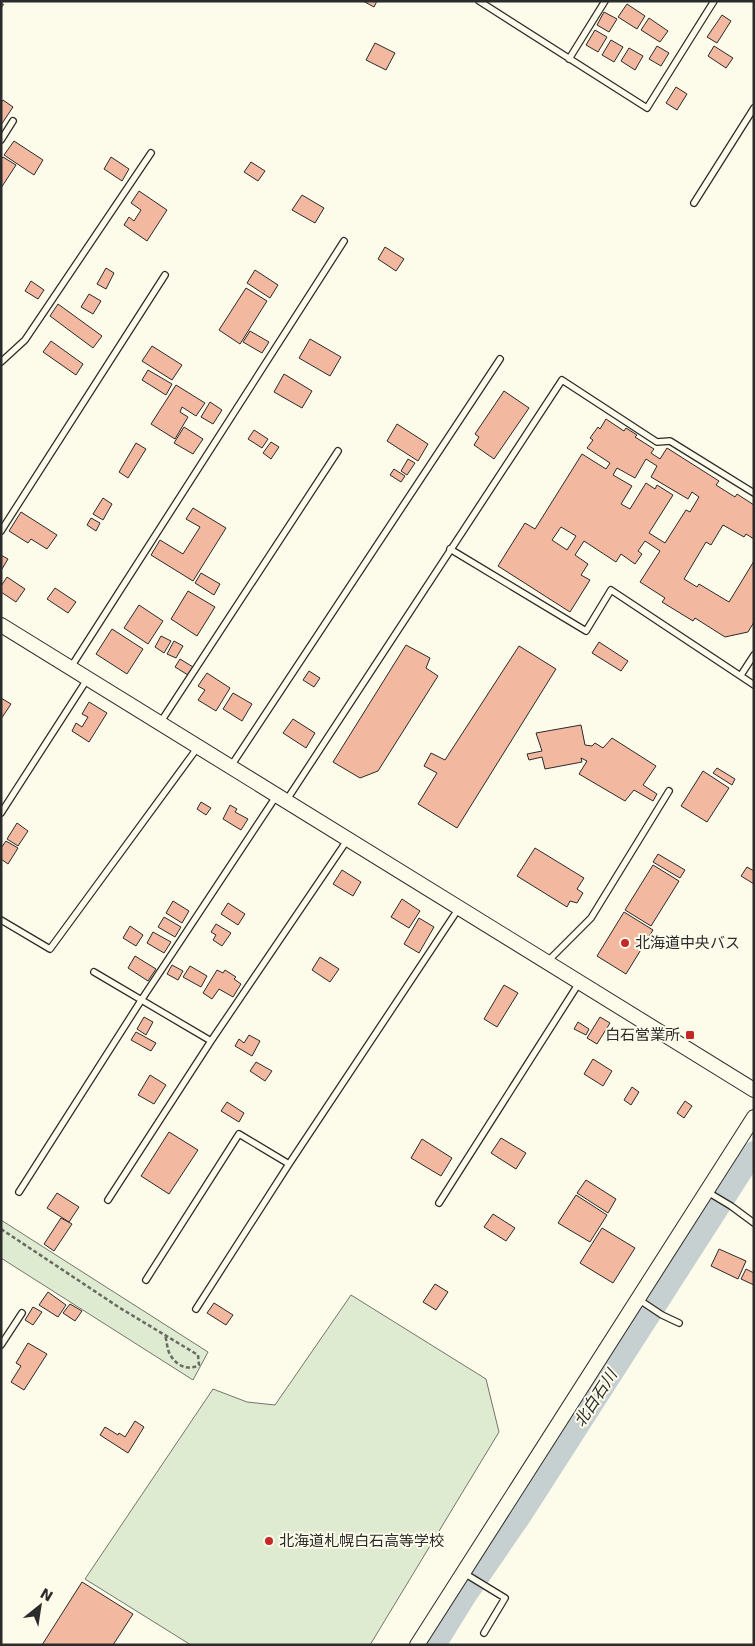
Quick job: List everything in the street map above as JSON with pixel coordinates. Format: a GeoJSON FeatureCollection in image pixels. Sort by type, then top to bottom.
{"type":"FeatureCollection","features":[{"type":"Feature","properties":{"kind":"street"},"geometry":{"type":"LineString","coordinates":[[1,625],[754,1090]]}},
{"type":"Feature","properties":{"kind":"street"},"geometry":{"type":"LineString","coordinates":[[417,1645],[466,1574],[641,1301],[754,1117]]}},
{"type":"Feature","properties":{"kind":"lane"},"geometry":{"type":"LineString","coordinates":[[479,1],[647,108],[714,1]]}},
{"type":"Feature","properties":{"kind":"lane"},"geometry":{"type":"LineString","coordinates":[[569,59],[605,1]]}},
{"type":"Feature","properties":{"kind":"lane"},"geometry":{"type":"LineString","coordinates":[[694,203],[754,108]]}},
{"type":"Feature","properties":{"kind":"lane"},"geometry":{"type":"LineString","coordinates":[[1,140],[13,121]]}},
{"type":"Feature","properties":{"kind":"lane"},"geometry":{"type":"LineString","coordinates":[[1,362],[25,340],[151,153]]}},
{"type":"Feature","properties":{"kind":"lane"},"geometry":{"type":"LineString","coordinates":[[71,667],[344,241]]}},
{"type":"Feature","properties":{"kind":"lane"},"geometry":{"type":"LineString","coordinates":[[1,531],[165,275]]}},
{"type":"Feature","properties":{"kind":"lane"},"geometry":{"type":"LineString","coordinates":[[231,766],[500,359]]}},
{"type":"Feature","properties":{"kind":"lane"},"geometry":{"type":"LineString","coordinates":[[19,1192],[142,999],[450,550],[562,380],[657,442],[670,441],[754,492]]}},
{"type":"Feature","properties":{"kind":"lane"},"geometry":{"type":"LineString","coordinates":[[160,723],[338,451]]}},
{"type":"Feature","properties":{"kind":"lane"},"geometry":{"type":"LineString","coordinates":[[450,550],[586,631],[611,590],[754,685]]}},
{"type":"Feature","properties":{"kind":"lane"},"geometry":{"type":"LineString","coordinates":[[741,675],[754,655]]}},
{"type":"Feature","properties":{"kind":"lane"},"geometry":{"type":"LineString","coordinates":[[1,813],[88,678]]}},
{"type":"Feature","properties":{"kind":"lane"},"geometry":{"type":"LineString","coordinates":[[1,920],[50,949],[198,747]]}},
{"type":"Feature","properties":{"kind":"lane"},"geometry":{"type":"LineString","coordinates":[[548,962],[592,918],[669,791]]}},
{"type":"Feature","properties":{"kind":"lane"},"geometry":{"type":"LineString","coordinates":[[108,1200],[211,1041],[348,839]]}},
{"type":"Feature","properties":{"kind":"lane"},"geometry":{"type":"LineString","coordinates":[[196,1309],[289,1164],[459,908]]}},
{"type":"Feature","properties":{"kind":"lane"},"geometry":{"type":"LineString","coordinates":[[94,972],[211,1041]]}},
{"type":"Feature","properties":{"kind":"lane"},"geometry":{"type":"LineString","coordinates":[[439,1204],[580,982]]}},
{"type":"Feature","properties":{"kind":"lane"},"geometry":{"type":"LineString","coordinates":[[146,1280],[239,1134],[289,1164]]}},
{"type":"Feature","properties":{"kind":"lane"},"geometry":{"type":"LineString","coordinates":[[709,1193],[754,1223]]}},
{"type":"Feature","properties":{"kind":"lane"},"geometry":{"type":"LineString","coordinates":[[641,1301],[662,1315],[679,1322]]}},
{"type":"Feature","properties":{"kind":"lane"},"geometry":{"type":"LineString","coordinates":[[1,1345],[22,1313]]}},
{"type":"Feature","properties":{"kind":"lane"},"geometry":{"type":"LineString","coordinates":[[466,1574],[505,1598],[484,1633]]}},
{"type":"Feature","properties":{"kind":"path"},"geometry":{"type":"LineString","coordinates":[[1,6],[5,1]]}},
{"type":"Feature","properties":{"kind":"path"},"geometry":{"type":"LineString","coordinates":[[1,1229],[74,1278],[166,1335],[198,1355],[199,1365],[193,1369],[182,1367],[170,1355],[166,1335]]}},
{"type":"Feature","properties":{"kind":"green space"},"geometry":{"type":"Polygon","coordinates":[[[1,1220],[208,1352],[193,1380],[1,1258],[1,1220]]]}},
{"type":"Feature","properties":{"kind":"green space","name":"北海道札幌白石高等学校"},"geometry":{"type":"Polygon","coordinates":[[[351,1295],[486,1379],[499,1432],[370,1645],[191,1645],[85,1579],[213,1389],[247,1402],[275,1405],[351,1295]]]}},
{"type":"Feature","properties":{"kind":"building"},"geometry":{"type":"Polygon","coordinates":[[[363,1],[377,1],[374,7],[363,1]]]}},
{"type":"Feature","properties":{"kind":"building"},"geometry":{"type":"Polygon","coordinates":[[[627,4],[645,16],[637,29],[618,17],[627,4]]]}},
{"type":"Feature","properties":{"kind":"building"},"geometry":{"type":"Polygon","coordinates":[[[604,12],[617,19],[609,32],[597,25],[604,12]]]}},
{"type":"Feature","properties":{"kind":"building"},"geometry":{"type":"Polygon","coordinates":[[[722,15],[731,21],[717,43],[707,37],[722,15]]]}},
{"type":"Feature","properties":{"kind":"building"},"geometry":{"type":"Polygon","coordinates":[[[649,18],[668,31],[660,42],[641,30],[649,18]]]}},
{"type":"Feature","properties":{"kind":"building"},"geometry":{"type":"Polygon","coordinates":[[[595,30],[607,37],[598,52],[586,45],[595,30]]]}},
{"type":"Feature","properties":{"kind":"building"},"geometry":{"type":"Polygon","coordinates":[[[611,40],[623,47],[614,62],[602,55],[611,40]]]}},
{"type":"Feature","properties":{"kind":"building"},"geometry":{"type":"Polygon","coordinates":[[[375,43],[395,53],[386,70],[366,60],[375,43]]]}},
{"type":"Feature","properties":{"kind":"building"},"geometry":{"type":"Polygon","coordinates":[[[657,46],[669,53],[661,66],[649,59],[657,46]]]}},
{"type":"Feature","properties":{"kind":"building"},"geometry":{"type":"Polygon","coordinates":[[[714,46],[733,58],[726,68],[708,56],[714,46]]]}},
{"type":"Feature","properties":{"kind":"building"},"geometry":{"type":"Polygon","coordinates":[[[629,48],[643,56],[635,70],[621,61],[629,48]]]}},
{"type":"Feature","properties":{"kind":"building"},"geometry":{"type":"Polygon","coordinates":[[[676,87],[687,94],[677,110],[666,103],[676,87]]]}},
{"type":"Feature","properties":{"kind":"building"},"geometry":{"type":"Polygon","coordinates":[[[3,100],[13,107],[1,125],[1,103],[3,100]]]}},
{"type":"Feature","properties":{"kind":"building"},"geometry":{"type":"Polygon","coordinates":[[[14,141],[43,160],[34,175],[4,155],[14,141]]]}},
{"type":"Feature","properties":{"kind":"building"},"geometry":{"type":"Polygon","coordinates":[[[3,157],[16,165],[1,188],[1,159],[3,157]]]}},
{"type":"Feature","properties":{"kind":"building"},"geometry":{"type":"Polygon","coordinates":[[[111,157],[129,169],[122,181],[104,169],[111,157]]]}},
{"type":"Feature","properties":{"kind":"building"},"geometry":{"type":"Polygon","coordinates":[[[251,162],[265,171],[258,181],[244,172],[251,162]]]}},
{"type":"Feature","properties":{"kind":"building"},"geometry":{"type":"Polygon","coordinates":[[[139,191],[167,210],[147,241],[124,225],[129,217],[134,221],[141,210],[131,203],[139,191]]]}},
{"type":"Feature","properties":{"kind":"building"},"geometry":{"type":"Polygon","coordinates":[[[302,195],[324,208],[315,223],[292,210],[302,195]]]}},
{"type":"Feature","properties":{"kind":"building"},"geometry":{"type":"Polygon","coordinates":[[[385,247],[404,259],[396,271],[378,259],[385,247]]]}},
{"type":"Feature","properties":{"kind":"building"},"geometry":{"type":"Polygon","coordinates":[[[106,268],[114,273],[106,289],[97,284],[106,268]]]}},
{"type":"Feature","properties":{"kind":"building"},"geometry":{"type":"Polygon","coordinates":[[[255,270],[278,285],[270,298],[247,283],[255,270]]]}},
{"type":"Feature","properties":{"kind":"building"},"geometry":{"type":"Polygon","coordinates":[[[31,281],[44,290],[38,299],[25,291],[31,281]]]}},
{"type":"Feature","properties":{"kind":"building"},"geometry":{"type":"Polygon","coordinates":[[[246,288],[267,301],[240,344],[219,330],[246,288]]]}},
{"type":"Feature","properties":{"kind":"building"},"geometry":{"type":"Polygon","coordinates":[[[89,294],[101,301],[93,314],[81,307],[89,294]]]}},
{"type":"Feature","properties":{"kind":"building"},"geometry":{"type":"Polygon","coordinates":[[[58,304],[102,336],[93,348],[50,316],[58,304]]]}},
{"type":"Feature","properties":{"kind":"building"},"geometry":{"type":"Polygon","coordinates":[[[250,331],[269,342],[262,353],[243,342],[250,331]]]}},
{"type":"Feature","properties":{"kind":"building"},"geometry":{"type":"Polygon","coordinates":[[[310,339],[341,357],[330,376],[299,358],[310,339]]]}},
{"type":"Feature","properties":{"kind":"building"},"geometry":{"type":"Polygon","coordinates":[[[51,341],[83,364],[76,375],[43,352],[51,341]]]}},
{"type":"Feature","properties":{"kind":"building"},"geometry":{"type":"Polygon","coordinates":[[[152,346],[182,365],[172,380],[142,361],[152,346]]]}},
{"type":"Feature","properties":{"kind":"building"},"geometry":{"type":"Polygon","coordinates":[[[148,370],[172,384],[166,395],[142,380],[148,370]]]}},
{"type":"Feature","properties":{"kind":"building"},"geometry":{"type":"Polygon","coordinates":[[[284,374],[312,391],[302,408],[274,392],[284,374]]]}},
{"type":"Feature","properties":{"kind":"building"},"geometry":{"type":"Polygon","coordinates":[[[176,385],[205,403],[196,416],[182,407],[180,412],[188,417],[175,439],[151,424],[176,385]]]}},
{"type":"Feature","properties":{"kind":"building"},"geometry":{"type":"Polygon","coordinates":[[[504,391],[529,408],[494,459],[474,445],[479,437],[475,434],[504,391]]]}},
{"type":"Feature","properties":{"kind":"building"},"geometry":{"type":"Polygon","coordinates":[[[210,402],[222,410],[213,424],[201,417],[210,402]]]}},
{"type":"Feature","properties":{"kind":"building"},"geometry":{"type":"Polygon","coordinates":[[[606,419],[624,431],[626,428],[637,435],[635,437],[654,449],[651,453],[660,459],[667,448],[719,481],[716,485],[735,497],[737,494],[754,505],[754,539],[746,534],[744,537],[723,525],[711,545],[706,542],[684,579],[697,587],[699,584],[729,602],[754,561],[754,622],[748,632],[725,637],[695,618],[693,621],[662,602],[665,598],[640,582],[660,551],[645,541],[638,551],[642,554],[635,564],[621,554],[616,562],[584,541],[575,555],[588,564],[581,575],[590,580],[570,612],[498,566],[525,523],[535,529],[582,454],[606,469],[610,463],[587,448],[593,440],[590,438],[598,427],[600,429],[606,419]],[[646,459],[635,478],[617,468],[613,475],[632,486],[621,504],[630,509],[646,483],[655,489],[657,485],[673,495],[649,533],[665,543],[686,510],[690,512],[699,497],[692,492],[688,499],[651,477],[657,466],[646,459]],[[561,527],[552,540],[567,550],[576,536],[561,527]]]}},
{"type":"Feature","properties":{"kind":"building"},"geometry":{"type":"Polygon","coordinates":[[[397,424],[428,444],[418,461],[387,441],[397,424]]]}},
{"type":"Feature","properties":{"kind":"building"},"geometry":{"type":"Polygon","coordinates":[[[184,427],[203,439],[193,454],[174,443],[184,427]]]}},
{"type":"Feature","properties":{"kind":"building"},"geometry":{"type":"Polygon","coordinates":[[[254,430],[268,439],[262,448],[248,439],[254,430]]]}},
{"type":"Feature","properties":{"kind":"building"},"geometry":{"type":"Polygon","coordinates":[[[271,442],[279,447],[271,459],[263,453],[271,442]]]}},
{"type":"Feature","properties":{"kind":"building"},"geometry":{"type":"Polygon","coordinates":[[[136,443],[146,449],[128,478],[119,472],[136,443]]]}},
{"type":"Feature","properties":{"kind":"building"},"geometry":{"type":"Polygon","coordinates":[[[408,459],[415,463],[407,475],[401,471],[408,459]]]}},
{"type":"Feature","properties":{"kind":"building"},"geometry":{"type":"Polygon","coordinates":[[[394,469],[405,476],[401,482],[390,475],[394,469]]]}},
{"type":"Feature","properties":{"kind":"building"},"geometry":{"type":"Polygon","coordinates":[[[103,498],[112,504],[103,520],[93,514],[103,498]]]}},
{"type":"Feature","properties":{"kind":"building"},"geometry":{"type":"Polygon","coordinates":[[[193,508],[226,528],[193,581],[151,555],[160,540],[183,554],[200,527],[186,519],[193,508]]]}},
{"type":"Feature","properties":{"kind":"building"},"geometry":{"type":"Polygon","coordinates":[[[21,512],[57,535],[47,549],[31,539],[28,543],[9,531],[21,512]]]}},
{"type":"Feature","properties":{"kind":"building"},"geometry":{"type":"Polygon","coordinates":[[[91,518],[100,523],[96,531],[87,525],[91,518]]]}},
{"type":"Feature","properties":{"kind":"building"},"geometry":{"type":"Polygon","coordinates":[[[1,555],[8,559],[2,569],[1,568],[1,555]]]}},
{"type":"Feature","properties":{"kind":"building"},"geometry":{"type":"Polygon","coordinates":[[[201,573],[220,584],[214,595],[195,583],[201,573]]]}},
{"type":"Feature","properties":{"kind":"building"},"geometry":{"type":"Polygon","coordinates":[[[7,577],[25,589],[16,602],[1,592],[1,586],[7,577]]]}},
{"type":"Feature","properties":{"kind":"building"},"geometry":{"type":"Polygon","coordinates":[[[55,588],[76,602],[68,613],[47,599],[55,588]]]}},
{"type":"Feature","properties":{"kind":"building"},"geometry":{"type":"Polygon","coordinates":[[[188,591],[215,607],[197,636],[171,619],[188,591]]]}},
{"type":"Feature","properties":{"kind":"building"},"geometry":{"type":"Polygon","coordinates":[[[139,605],[163,621],[148,644],[124,628],[139,605]]]}},
{"type":"Feature","properties":{"kind":"building"},"geometry":{"type":"Polygon","coordinates":[[[112,629],[143,649],[127,674],[96,654],[112,629]]]}},
{"type":"Feature","properties":{"kind":"building"},"geometry":{"type":"Polygon","coordinates":[[[161,636],[171,641],[164,653],[155,647],[161,636]]]}},
{"type":"Feature","properties":{"kind":"building"},"geometry":{"type":"Polygon","coordinates":[[[174,641],[183,646],[176,658],[167,654],[174,641]]]}},
{"type":"Feature","properties":{"kind":"building"},"geometry":{"type":"Polygon","coordinates":[[[599,642],[628,661],[621,671],[592,653],[599,642]]]}},
{"type":"Feature","properties":{"kind":"building"},"geometry":{"type":"Polygon","coordinates":[[[406,645],[430,658],[426,668],[438,676],[378,771],[360,778],[333,762],[406,645]]]}},
{"type":"Feature","properties":{"kind":"building"},"geometry":{"type":"Polygon","coordinates":[[[519,646],[556,669],[457,828],[418,804],[437,773],[424,766],[431,753],[445,760],[519,646]]]}},
{"type":"Feature","properties":{"kind":"building"},"geometry":{"type":"Polygon","coordinates":[[[180,659],[193,667],[188,675],[175,667],[180,659]]]}},
{"type":"Feature","properties":{"kind":"building"},"geometry":{"type":"Polygon","coordinates":[[[309,671],[320,678],[314,687],[303,680],[309,671]]]}},
{"type":"Feature","properties":{"kind":"building"},"geometry":{"type":"Polygon","coordinates":[[[207,673],[230,688],[216,711],[198,700],[205,690],[198,686],[207,673]]]}},
{"type":"Feature","properties":{"kind":"building"},"geometry":{"type":"Polygon","coordinates":[[[233,693],[252,704],[242,721],[223,709],[233,693]]]}},
{"type":"Feature","properties":{"kind":"building"},"geometry":{"type":"Polygon","coordinates":[[[1,698],[11,704],[1,719],[1,698]]]}},
{"type":"Feature","properties":{"kind":"building"},"geometry":{"type":"Polygon","coordinates":[[[89,702],[107,713],[89,742],[72,731],[76,723],[82,727],[88,717],[82,714],[89,702]]]}},
{"type":"Feature","properties":{"kind":"building"},"geometry":{"type":"Polygon","coordinates":[[[293,719],[315,733],[306,748],[283,733],[293,719]]]}},
{"type":"Feature","properties":{"kind":"building"},"geometry":{"type":"Polygon","coordinates":[[[581,725],[585,745],[592,746],[595,743],[603,748],[612,738],[656,766],[643,785],[657,794],[653,801],[634,790],[625,801],[579,774],[587,761],[581,758],[582,762],[545,769],[542,757],[529,760],[527,754],[542,751],[536,733],[581,725]]]}},
{"type":"Feature","properties":{"kind":"building"},"geometry":{"type":"Polygon","coordinates":[[[717,768],[735,779],[732,785],[713,773],[717,768]]]}},
{"type":"Feature","properties":{"kind":"building"},"geometry":{"type":"Polygon","coordinates":[[[703,771],[729,788],[707,822],[681,806],[703,771]]]}},
{"type":"Feature","properties":{"kind":"building"},"geometry":{"type":"Polygon","coordinates":[[[201,802],[211,808],[206,815],[197,809],[201,802]]]}},
{"type":"Feature","properties":{"kind":"building"},"geometry":{"type":"Polygon","coordinates":[[[230,805],[237,809],[235,812],[248,819],[241,830],[223,819],[230,805]]]}},
{"type":"Feature","properties":{"kind":"building"},"geometry":{"type":"Polygon","coordinates":[[[17,823],[28,831],[18,846],[7,839],[17,823]]]}},
{"type":"Feature","properties":{"kind":"building"},"geometry":{"type":"Polygon","coordinates":[[[6,841],[18,848],[8,864],[1,859],[1,848],[6,841]]]}},
{"type":"Feature","properties":{"kind":"building"},"geometry":{"type":"Polygon","coordinates":[[[535,848],[584,878],[577,889],[583,893],[577,903],[570,901],[567,907],[517,876],[535,848]]]}},
{"type":"Feature","properties":{"kind":"building"},"geometry":{"type":"Polygon","coordinates":[[[658,854],[685,870],[680,878],[653,862],[658,854]]]}},
{"type":"Feature","properties":{"kind":"building"},"geometry":{"type":"Polygon","coordinates":[[[653,865],[679,881],[651,926],[625,910],[653,865]]]}},
{"type":"Feature","properties":{"kind":"building"},"geometry":{"type":"Polygon","coordinates":[[[747,867],[754,871],[754,884],[741,876],[747,867]]]}},
{"type":"Feature","properties":{"kind":"building"},"geometry":{"type":"Polygon","coordinates":[[[342,870],[361,882],[353,896],[333,884],[342,870]]]}},
{"type":"Feature","properties":{"kind":"building"},"geometry":{"type":"Polygon","coordinates":[[[402,899],[420,911],[409,928],[391,917],[402,899]]]}},
{"type":"Feature","properties":{"kind":"building"},"geometry":{"type":"Polygon","coordinates":[[[173,901],[189,911],[182,923],[166,913],[173,901]]]}},
{"type":"Feature","properties":{"kind":"building"},"geometry":{"type":"Polygon","coordinates":[[[228,903],[245,914],[238,925],[221,914],[228,903]]]}},
{"type":"Feature","properties":{"kind":"building","name":"北海道中央バス"},"geometry":{"type":"Polygon","coordinates":[[[624,912],[653,930],[626,974],[597,956],[624,912]]]}},
{"type":"Feature","properties":{"kind":"building"},"geometry":{"type":"Polygon","coordinates":[[[164,917],[181,927],[175,937],[158,927],[164,917]]]}},
{"type":"Feature","properties":{"kind":"building"},"geometry":{"type":"Polygon","coordinates":[[[419,918],[434,927],[419,953],[404,944],[419,918]]]}},
{"type":"Feature","properties":{"kind":"building"},"geometry":{"type":"Polygon","coordinates":[[[216,924],[231,933],[222,946],[213,940],[216,935],[211,932],[216,924]]]}},
{"type":"Feature","properties":{"kind":"building"},"geometry":{"type":"Polygon","coordinates":[[[130,926],[143,935],[136,946],[123,938],[130,926]]]}},
{"type":"Feature","properties":{"kind":"building"},"geometry":{"type":"Polygon","coordinates":[[[153,932],[171,942],[164,953],[147,943],[153,932]]]}},
{"type":"Feature","properties":{"kind":"building"},"geometry":{"type":"Polygon","coordinates":[[[135,956],[156,969],[148,981],[128,968],[135,956]]]}},
{"type":"Feature","properties":{"kind":"building"},"geometry":{"type":"Polygon","coordinates":[[[320,957],[339,969],[330,982],[312,970],[320,957]]]}},
{"type":"Feature","properties":{"kind":"building"},"geometry":{"type":"Polygon","coordinates":[[[172,965],[183,971],[178,980],[167,974],[172,965]]]}},
{"type":"Feature","properties":{"kind":"building"},"geometry":{"type":"Polygon","coordinates":[[[190,966],[207,976],[201,987],[183,977],[190,966]]]}},
{"type":"Feature","properties":{"kind":"building"},"geometry":{"type":"Polygon","coordinates":[[[217,970],[223,973],[225,970],[236,977],[234,979],[241,984],[233,997],[219,989],[212,999],[203,993],[217,970]]]}},
{"type":"Feature","properties":{"kind":"building"},"geometry":{"type":"Polygon","coordinates":[[[504,985],[518,993],[497,1027],[484,1019],[504,985]]]}},
{"type":"Feature","properties":{"kind":"building"},"geometry":{"type":"Polygon","coordinates":[[[144,1017],[153,1022],[146,1035],[137,1029],[144,1017]]]}},
{"type":"Feature","properties":{"kind":"building"},"geometry":{"type":"Polygon","coordinates":[[[600,1017],[610,1023],[597,1044],[587,1038],[600,1017]]]}},
{"type":"Feature","properties":{"kind":"building"},"geometry":{"type":"Polygon","coordinates":[[[578,1022],[589,1029],[586,1035],[574,1029],[578,1022]]]}},
{"type":"Feature","properties":{"kind":"building"},"geometry":{"type":"Polygon","coordinates":[[[136,1032],[156,1043],[151,1051],[131,1040],[136,1032]]]}},
{"type":"Feature","properties":{"kind":"building"},"geometry":{"type":"Polygon","coordinates":[[[249,1035],[260,1041],[252,1056],[235,1046],[239,1039],[244,1043],[249,1035]]]}},
{"type":"Feature","properties":{"kind":"building"},"geometry":{"type":"Polygon","coordinates":[[[593,1059],[612,1071],[603,1086],[584,1074],[593,1059]]]}},
{"type":"Feature","properties":{"kind":"building"},"geometry":{"type":"Polygon","coordinates":[[[256,1062],[272,1071],[265,1081],[250,1071],[256,1062]]]}},
{"type":"Feature","properties":{"kind":"building"},"geometry":{"type":"Polygon","coordinates":[[[150,1075],[166,1085],[154,1104],[138,1095],[150,1075]]]}},
{"type":"Feature","properties":{"kind":"building"},"geometry":{"type":"Polygon","coordinates":[[[632,1087],[639,1092],[631,1105],[624,1100],[632,1087]]]}},
{"type":"Feature","properties":{"kind":"building"},"geometry":{"type":"Polygon","coordinates":[[[685,1101],[692,1106],[684,1118],[677,1113],[685,1101]]]}},
{"type":"Feature","properties":{"kind":"building"},"geometry":{"type":"Polygon","coordinates":[[[227,1102],[244,1113],[239,1122],[221,1111],[227,1102]]]}},
{"type":"Feature","properties":{"kind":"building"},"geometry":{"type":"Polygon","coordinates":[[[169,1132],[198,1150],[169,1194],[141,1176],[169,1132]]]}},
{"type":"Feature","properties":{"kind":"building"},"geometry":{"type":"Polygon","coordinates":[[[501,1138],[526,1153],[516,1169],[491,1153],[501,1138]]]}},
{"type":"Feature","properties":{"kind":"building"},"geometry":{"type":"Polygon","coordinates":[[[422,1139],[452,1158],[441,1176],[411,1158],[422,1139]]]}},
{"type":"Feature","properties":{"kind":"building"},"geometry":{"type":"Polygon","coordinates":[[[586,1180],[616,1199],[608,1213],[577,1193],[586,1180]]]}},
{"type":"Feature","properties":{"kind":"building"},"geometry":{"type":"Polygon","coordinates":[[[57,1193],[79,1207],[69,1222],[47,1208],[57,1193]]]}},
{"type":"Feature","properties":{"kind":"building"},"geometry":{"type":"Polygon","coordinates":[[[576,1195],[607,1215],[590,1242],[558,1223],[576,1195]]]}},
{"type":"Feature","properties":{"kind":"building"},"geometry":{"type":"Polygon","coordinates":[[[493,1214],[515,1228],[506,1241],[484,1227],[493,1214]]]}},
{"type":"Feature","properties":{"kind":"building"},"geometry":{"type":"Polygon","coordinates":[[[61,1218],[72,1224],[54,1251],[44,1244],[61,1218]]]}},
{"type":"Feature","properties":{"kind":"building"},"geometry":{"type":"Polygon","coordinates":[[[602,1228],[635,1248],[613,1283],[580,1263],[602,1228]]]}},
{"type":"Feature","properties":{"kind":"building"},"geometry":{"type":"Polygon","coordinates":[[[719,1249],[746,1261],[738,1279],[711,1266],[719,1249]]]}},
{"type":"Feature","properties":{"kind":"building"},"geometry":{"type":"Polygon","coordinates":[[[746,1269],[754,1273],[754,1285],[741,1279],[746,1269]]]}},
{"type":"Feature","properties":{"kind":"building"},"geometry":{"type":"Polygon","coordinates":[[[435,1284],[448,1292],[436,1310],[423,1302],[435,1284]]]}},
{"type":"Feature","properties":{"kind":"building"},"geometry":{"type":"Polygon","coordinates":[[[48,1292],[66,1305],[58,1317],[39,1305],[48,1292]]]}},
{"type":"Feature","properties":{"kind":"building"},"geometry":{"type":"Polygon","coordinates":[[[214,1303],[233,1315],[226,1325],[207,1313],[214,1303]]]}},
{"type":"Feature","properties":{"kind":"building"},"geometry":{"type":"Polygon","coordinates":[[[70,1304],[82,1311],[75,1321],[63,1313],[70,1304]]]}},
{"type":"Feature","properties":{"kind":"building"},"geometry":{"type":"Polygon","coordinates":[[[33,1307],[42,1312],[33,1325],[25,1320],[33,1307]]]}},
{"type":"Feature","properties":{"kind":"building"},"geometry":{"type":"Polygon","coordinates":[[[28,1343],[47,1354],[24,1390],[11,1382],[21,1366],[16,1363],[28,1343]]]}},
{"type":"Feature","properties":{"kind":"building"},"geometry":{"type":"Polygon","coordinates":[[[135,1421],[144,1427],[128,1453],[100,1435],[105,1427],[125,1437],[135,1421]]]}},
{"type":"Feature","properties":{"kind":"building"},"geometry":{"type":"Polygon","coordinates":[[[82,1582],[133,1614],[113,1645],[42,1645],[82,1582]]]}},
{"type":"Feature","properties":{"kind":"waterway","name":"北白石川"},"geometry":{"type":"LineString","coordinates":[[435,1645],[466,1595],[521,1515],[754,1152]]}},
{"type":"Feature","properties":{"kind":"place","name":"北海道中央バス"},"geometry":{"type":"Point","coordinates":[625,943]}},
{"type":"Feature","properties":{"kind":"place","name":"白石営業所"},"geometry":{"type":"Point","coordinates":[690,1035]}},
{"type":"Feature","properties":{"kind":"place","name":"北海道札幌白石高等学校"},"geometry":{"type":"Point","coordinates":[269,1541]}}]}
